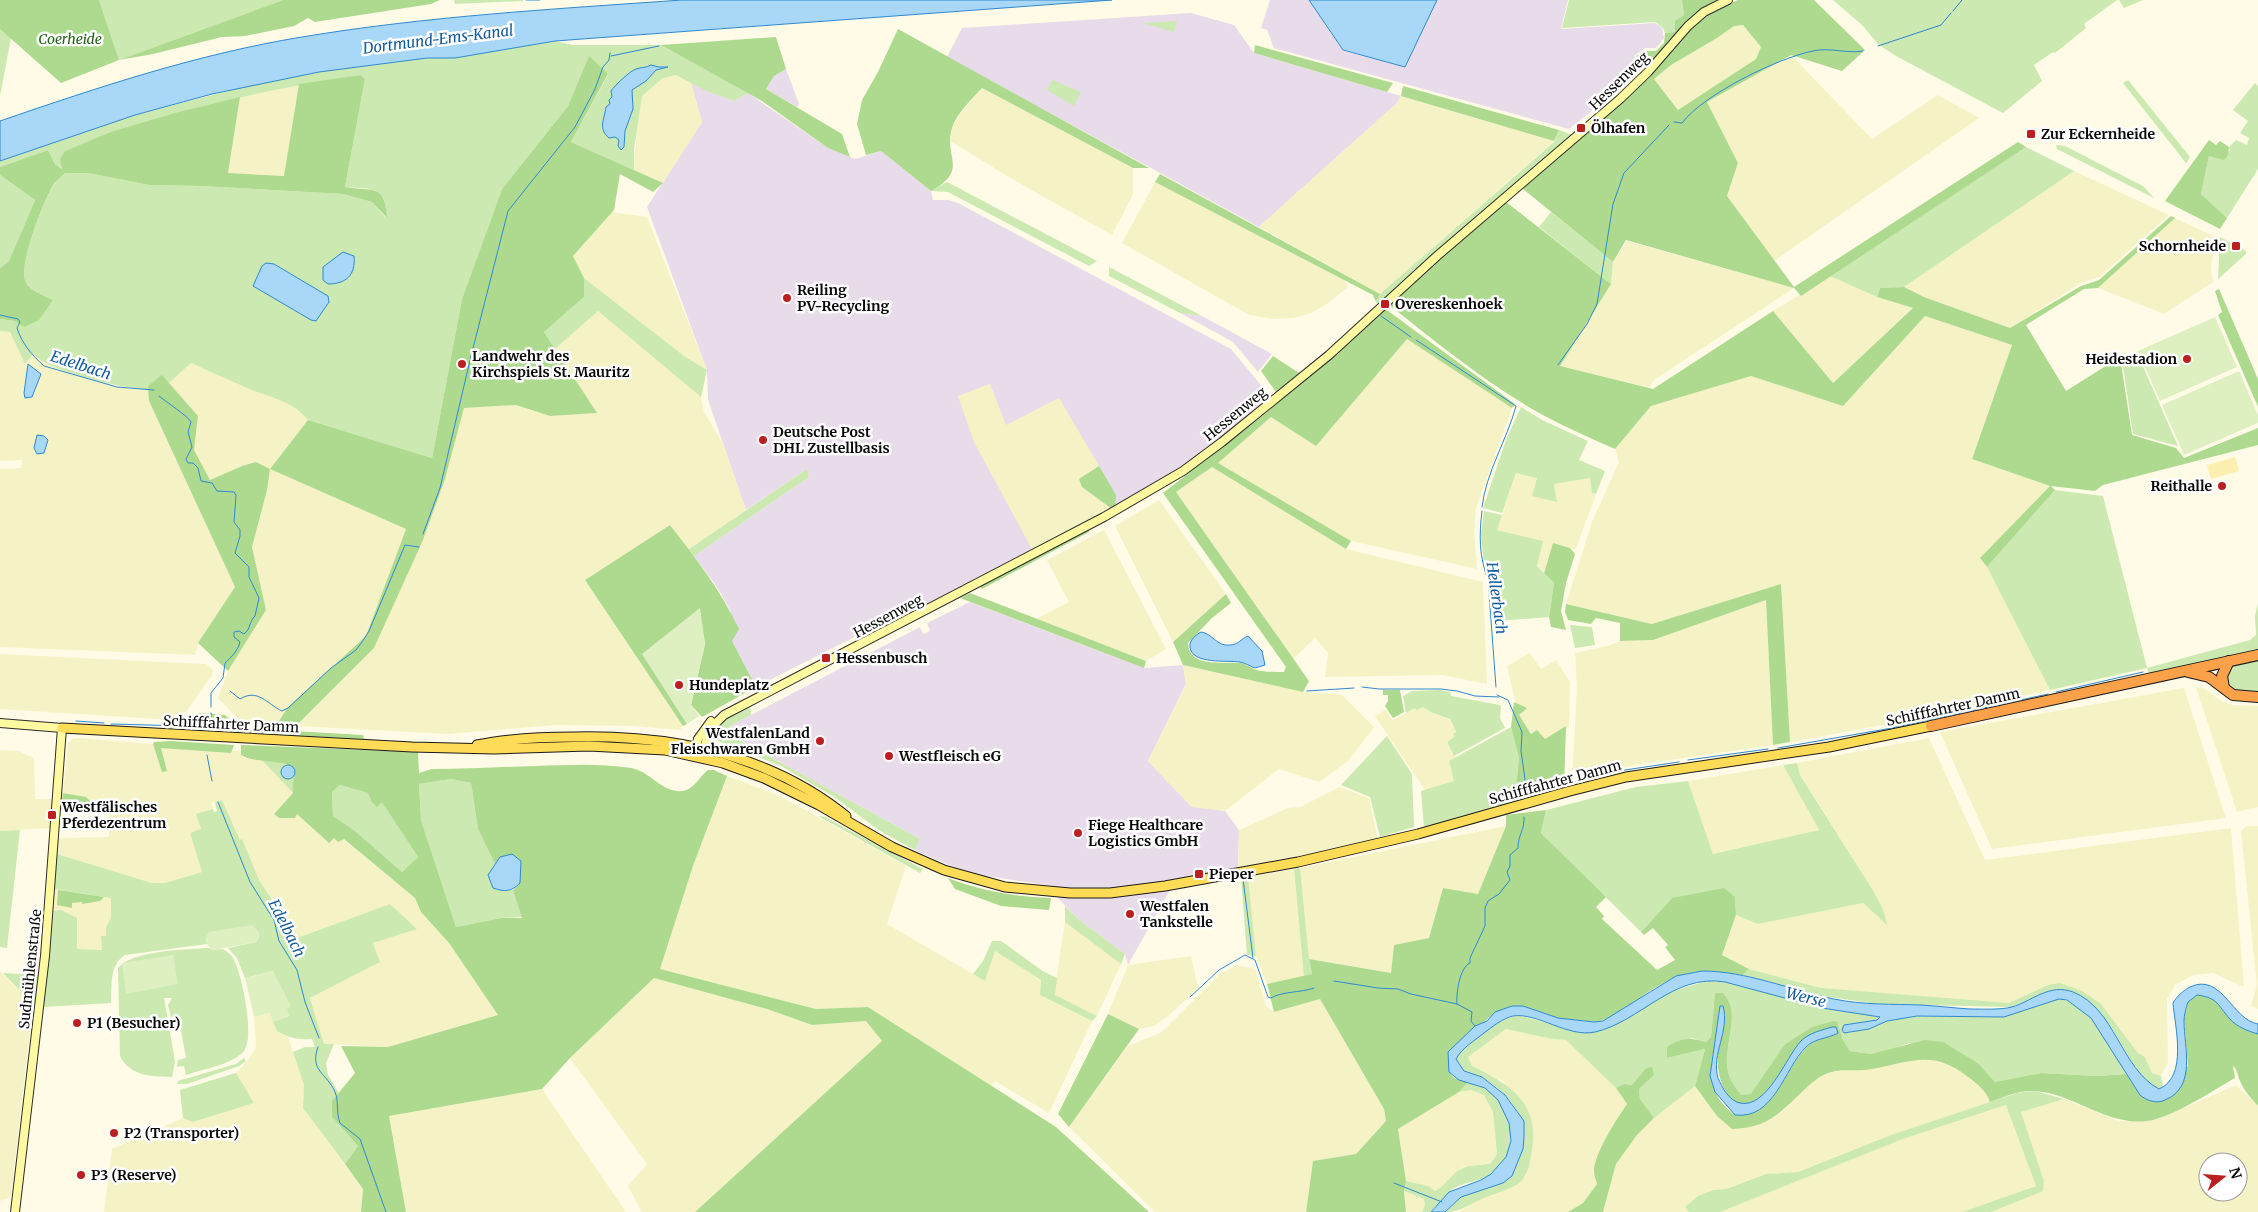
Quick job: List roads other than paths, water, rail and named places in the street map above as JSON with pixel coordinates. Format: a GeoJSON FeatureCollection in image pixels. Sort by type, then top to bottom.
{"type":"FeatureCollection","features":[{"type":"Feature","properties":{"kind":"highway","name":"Schifffahrter Damm"},"geometry":{"type":"LineString","coordinates":[[1931,726],[2258,655]]}},
{"type":"Feature","properties":{"kind":"highway"},"geometry":{"type":"LineString","coordinates":[[2224,688],[2222,676],[2229,661]]}},
{"type":"Feature","properties":{"kind":"highway"},"geometry":{"type":"LineString","coordinates":[[2182,672],[2209,677],[2233,695],[2258,697]]}},
{"type":"Feature","properties":{"kind":"main road","name":"Schifffahrter Damm"},"geometry":{"type":"LineString","coordinates":[[62,728],[460,748],[621,746],[699,752],[764,778],[927,864],[986,883],[1056,893],[1110,893],[1140,890],[1298,862],[1384,843],[1626,777],[1818,749],[1931,726]]}},
{"type":"Feature","properties":{"kind":"street","name":"Hessenweg"},"geometry":{"type":"LineString","coordinates":[[699,752],[709,730],[724,714],[1104,517],[1183,471],[1222,442],[1335,349],[1444,250],[1620,99],[1648,72],[1688,26],[1704,12],[1728,0]]}},
{"type":"Feature","properties":{"kind":"street","name":"Schifffahrter Damm"},"geometry":{"type":"LineString","coordinates":[[0,723],[62,728]]}},
{"type":"Feature","properties":{"kind":"street","name":"Sudmühlenstraße"},"geometry":{"type":"LineString","coordinates":[[15,1212],[45,956],[62,728]]}},
{"type":"Feature","properties":{"kind":"water","name":"Dortmund-Ems-Kanal"},"geometry":{"type":"Polygon","coordinates":[[[682,0],[1112,0],[555,41],[455,58],[427,58],[319,72],[212,94],[135,115],[0,161],[0,121],[149,73],[263,44],[349,30],[444,18],[682,0]]]}},
{"type":"Feature","properties":{"kind":"water"},"geometry":{"type":"Polygon","coordinates":[[[1309,0],[1437,0],[1405,67],[1343,50],[1309,0]]]}},
{"type":"Feature","properties":{"kind":"water"},"geometry":{"type":"Polygon","coordinates":[[[651,65],[668,67],[656,70],[646,81],[632,90],[633,109],[625,131],[624,147],[621,150],[618,146],[619,140],[615,137],[609,138],[603,128],[606,107],[610,104],[609,100],[612,97],[611,91],[633,70],[651,65]]]}},
{"type":"Feature","properties":{"kind":"water"},"geometry":{"type":"Polygon","coordinates":[[[343,252],[354,256],[351,273],[345,280],[328,284],[323,280],[323,267],[343,252]]]}},
{"type":"Feature","properties":{"kind":"water"},"geometry":{"type":"Polygon","coordinates":[[[266,263],[274,264],[328,296],[329,302],[316,321],[311,320],[253,286],[262,266],[266,263]]]}},
{"type":"Feature","properties":{"kind":"water"},"geometry":{"type":"Polygon","coordinates":[[[28,364],[41,374],[32,397],[25,398],[24,393],[28,364]]]}},
{"type":"Feature","properties":{"kind":"water"},"geometry":{"type":"Polygon","coordinates":[[[37,435],[44,436],[48,440],[44,453],[37,454],[34,448],[37,435]]]}},
{"type":"Feature","properties":{"kind":"water"},"geometry":{"type":"Polygon","coordinates":[[[1201,632],[1225,645],[1233,645],[1248,636],[1262,651],[1265,665],[1255,668],[1240,662],[1197,657],[1192,653],[1190,644],[1193,638],[1201,632]]]}},
{"type":"Feature","properties":{"kind":"water"},"geometry":{"type":"Polygon","coordinates":[[[285,765],[291,765],[295,772],[291,779],[285,779],[281,775],[281,769],[285,765]]]}},
{"type":"Feature","properties":{"kind":"water"},"geometry":{"type":"Polygon","coordinates":[[[512,854],[521,861],[520,883],[508,890],[493,888],[488,875],[500,857],[512,854]]]}},
{"type":"Feature","properties":{"kind":"water","name":"Werse"},"geometry":{"type":"Polygon","coordinates":[[[1702,971],[1752,977],[1845,1001],[1970,1009],[2012,1007],[2049,991],[2065,990],[2073,992],[2087,1000],[2099,1011],[2109,1024],[2135,1068],[2146,1080],[2159,1089],[2168,1083],[2174,1074],[2177,1063],[2178,1050],[2173,1003],[2180,994],[2190,987],[2201,984],[2219,991],[2249,1021],[2258,1024],[2258,1034],[2236,1024],[2214,1000],[2197,995],[2188,1002],[2185,1014],[2185,1076],[2175,1094],[2165,1100],[2155,1102],[2140,1095],[2091,1018],[2067,1000],[2059,999],[2004,1017],[1917,1016],[1887,1021],[1869,1029],[1844,1033],[1842,1030],[1844,1025],[1877,1020],[1880,1017],[1822,1008],[1725,982],[1706,981],[1673,991],[1627,1019],[1595,1032],[1574,1031],[1532,1018],[1513,1016],[1487,1031],[1465,1048],[1456,1059],[1464,1071],[1482,1077],[1505,1095],[1524,1121],[1523,1149],[1512,1176],[1503,1183],[1461,1197],[1445,1212],[1431,1212],[1449,1192],[1481,1180],[1491,1174],[1506,1157],[1511,1141],[1509,1123],[1498,1100],[1485,1088],[1459,1080],[1449,1072],[1448,1052],[1475,1026],[1487,1021],[1495,1012],[1512,1006],[1523,1006],[1558,1018],[1594,1022],[1603,1021],[1676,976],[1702,971]]]}},
{"type":"Feature","properties":{"kind":"water"},"geometry":{"type":"Polygon","coordinates":[[[1720,1006],[1723,1006],[1725,1015],[1716,1069],[1718,1078],[1729,1097],[1740,1103],[1750,1103],[1767,1090],[1804,1038],[1832,1027],[1836,1027],[1838,1033],[1813,1042],[1806,1047],[1798,1056],[1777,1091],[1759,1110],[1748,1114],[1735,1115],[1715,1092],[1710,1076],[1720,1006]]]}},
{"type":"Feature","properties":{"kind":"waterway"},"geometry":{"type":"LineString","coordinates":[[526,0],[540,0]]}},
{"type":"Feature","properties":{"kind":"waterway"},"geometry":{"type":"LineString","coordinates":[[1953,11],[1962,0]]}},
{"type":"Feature","properties":{"kind":"waterway"},"geometry":{"type":"LineString","coordinates":[[1878,46],[1941,25],[1951,13]]}},
{"type":"Feature","properties":{"kind":"waterway"},"geometry":{"type":"LineString","coordinates":[[611,56],[659,46]]}},
{"type":"Feature","properties":{"kind":"waterway"},"geometry":{"type":"LineString","coordinates":[[1674,122],[1682,123],[1693,112],[1724,89],[1781,61],[1819,50],[1863,51]]}},
{"type":"Feature","properties":{"kind":"waterway"},"geometry":{"type":"LineString","coordinates":[[423,534],[440,488],[508,211],[575,127],[595,89],[603,67],[609,60],[610,53]]}},
{"type":"Feature","properties":{"kind":"waterway"},"geometry":{"type":"LineString","coordinates":[[1558,365],[1587,324],[1597,304],[1613,204],[1624,173],[1669,125]]}},
{"type":"Feature","properties":{"kind":"waterway","name":"Edelbach"},"geometry":{"type":"LineString","coordinates":[[0,315],[18,319],[20,322],[17,328],[22,339],[44,366],[117,387],[154,390]]}},
{"type":"Feature","properties":{"kind":"waterway"},"geometry":{"type":"LineString","coordinates":[[1381,316],[1411,337]]}},
{"type":"Feature","properties":{"kind":"waterway"},"geometry":{"type":"LineString","coordinates":[[1416,340],[1516,406],[1492,469],[1482,507]]}},
{"type":"Feature","properties":{"kind":"waterway","name":"Edelbach"},"geometry":{"type":"LineString","coordinates":[[159,396],[191,422],[188,432],[192,447],[186,459],[188,463],[193,463],[198,468],[201,481],[212,483],[217,491],[234,492],[236,495],[234,522],[240,530],[240,536],[235,553],[249,567],[249,577],[259,598],[255,616],[246,632],[244,634],[239,631],[234,632],[234,637],[240,642],[234,654],[225,663],[223,678],[211,693],[211,707]]}},
{"type":"Feature","properties":{"kind":"waterway","name":"Hellerbach"},"geometry":{"type":"LineString","coordinates":[[1482,511],[1480,546],[1488,580],[1496,687]]}},
{"type":"Feature","properties":{"kind":"waterway"},"geometry":{"type":"LineString","coordinates":[[230,691],[240,699],[252,695],[262,698],[282,711],[288,708],[331,668],[356,650],[369,631],[405,545],[419,547]]}},
{"type":"Feature","properties":{"kind":"waterway"},"geometry":{"type":"LineString","coordinates":[[2056,692],[2143,672]]}},
{"type":"Feature","properties":{"kind":"waterway"},"geometry":{"type":"LineString","coordinates":[[1362,687],[1379,689],[1441,689],[1475,696],[1499,697]]}},
{"type":"Feature","properties":{"kind":"waterway"},"geometry":{"type":"LineString","coordinates":[[1307,691],[1354,688]]}},
{"type":"Feature","properties":{"kind":"waterway"},"geometry":{"type":"LineString","coordinates":[[1778,748],[1892,728],[2048,694]]}},
{"type":"Feature","properties":{"kind":"waterway","name":"Hellerbach"},"geometry":{"type":"LineString","coordinates":[[1497,695],[1508,700],[1522,732],[1521,751],[1525,779],[1521,793]]}},
{"type":"Feature","properties":{"kind":"waterway","name":"Edelbach"},"geometry":{"type":"LineString","coordinates":[[211,713],[213,727]]}},
{"type":"Feature","properties":{"kind":"waterway"},"geometry":{"type":"LineString","coordinates":[[76,721],[104,723]]}},
{"type":"Feature","properties":{"kind":"waterway"},"geometry":{"type":"LineString","coordinates":[[111,724],[185,726]]}},
{"type":"Feature","properties":{"kind":"waterway"},"geometry":{"type":"LineString","coordinates":[[1688,760],[1768,749]]}},
{"type":"Feature","properties":{"kind":"waterway","name":"Edelbach"},"geometry":{"type":"LineString","coordinates":[[207,755],[212,781]]}},
{"type":"Feature","properties":{"kind":"waterway"},"geometry":{"type":"LineString","coordinates":[[1575,782],[1625,770],[1679,762]]}},
{"type":"Feature","properties":{"kind":"waterway"},"geometry":{"type":"LineString","coordinates":[[1522,792],[1540,791],[1563,785]]}},
{"type":"Feature","properties":{"kind":"waterway","name":"Edelbach"},"geometry":{"type":"LineString","coordinates":[[218,802],[250,882],[274,920],[279,941],[297,970],[305,1002],[319,1038]]}},
{"type":"Feature","properties":{"kind":"waterway","name":"Hellerbach"},"geometry":{"type":"LineString","coordinates":[[1457,1004],[1458,988],[1463,970],[1470,963],[1470,958],[1485,926],[1485,908],[1488,901],[1499,894],[1510,880],[1507,872],[1510,866],[1510,855],[1518,848],[1524,817]]}},
{"type":"Feature","properties":{"kind":"waterway"},"geometry":{"type":"LineString","coordinates":[[1243,879],[1253,958]]}},
{"type":"Feature","properties":{"kind":"waterway"},"geometry":{"type":"LineString","coordinates":[[1190,997],[1219,970],[1245,955],[1255,960],[1268,997],[1271,998],[1281,994],[1314,988]]}},
{"type":"Feature","properties":{"kind":"waterway"},"geometry":{"type":"LineString","coordinates":[[1334,981],[1398,989],[1411,994],[1457,1004],[1472,1012],[1471,1021],[1475,1026]]}},
{"type":"Feature","properties":{"kind":"waterway","name":"Edelbach"},"geometry":{"type":"LineString","coordinates":[[318,1047],[316,1055],[317,1067],[335,1092],[340,1123],[360,1139],[386,1212]]}},
{"type":"Feature","properties":{"kind":"waterway"},"geometry":{"type":"LineString","coordinates":[[1394,1183],[1442,1202]]}},
{"type":"Feature","properties":{"kind":"place","name":"Ölhafen"},"geometry":{"type":"Point","coordinates":[1581,128]}},
{"type":"Feature","properties":{"kind":"place","name":"Zur Eckernheide"},"geometry":{"type":"Point","coordinates":[2031,134]}},
{"type":"Feature","properties":{"kind":"place","name":"Schornheide"},"geometry":{"type":"Point","coordinates":[2236,246]}},
{"type":"Feature","properties":{"kind":"place","name":"Reiling PV-Recycling"},"geometry":{"type":"Point","coordinates":[787,298]}},
{"type":"Feature","properties":{"kind":"place","name":"Overeskenhoek"},"geometry":{"type":"Point","coordinates":[1385,304]}},
{"type":"Feature","properties":{"kind":"place","name":"Heidestadion"},"geometry":{"type":"Point","coordinates":[2187,359]}},
{"type":"Feature","properties":{"kind":"place","name":"Landwehr des Kirchspiels St. Mauritz"},"geometry":{"type":"Point","coordinates":[462,364]}},
{"type":"Feature","properties":{"kind":"place","name":"Deutsche Post DHL Zustellbasis"},"geometry":{"type":"Point","coordinates":[763,440]}},
{"type":"Feature","properties":{"kind":"place","name":"Reithalle"},"geometry":{"type":"Point","coordinates":[2222,486]}},
{"type":"Feature","properties":{"kind":"place","name":"Hessenbusch"},"geometry":{"type":"Point","coordinates":[826,658]}},
{"type":"Feature","properties":{"kind":"place","name":"Hundeplatz"},"geometry":{"type":"Point","coordinates":[679,685]}},
{"type":"Feature","properties":{"kind":"place","name":"WestfalenLand Fleischwaren GmbH"},"geometry":{"type":"Point","coordinates":[820,741]}},
{"type":"Feature","properties":{"kind":"place","name":"Westfleisch eG"},"geometry":{"type":"Point","coordinates":[889,756]}},
{"type":"Feature","properties":{"kind":"place","name":"Westfälisches Pferdezentrum"},"geometry":{"type":"Point","coordinates":[52,815]}},
{"type":"Feature","properties":{"kind":"place","name":"Fiege Healthcare Logistics GmbH"},"geometry":{"type":"Point","coordinates":[1078,833]}},
{"type":"Feature","properties":{"kind":"place","name":"Pieper"},"geometry":{"type":"Point","coordinates":[1199,874]}},
{"type":"Feature","properties":{"kind":"place","name":"Westfalen Tankstelle"},"geometry":{"type":"Point","coordinates":[1130,914]}},
{"type":"Feature","properties":{"kind":"place","name":"P1 (Besucher)"},"geometry":{"type":"Point","coordinates":[77,1023]}},
{"type":"Feature","properties":{"kind":"place","name":"P2 (Transporter)"},"geometry":{"type":"Point","coordinates":[114,1133]}},
{"type":"Feature","properties":{"kind":"place","name":"P3 (Reserve)"},"geometry":{"type":"Point","coordinates":[81,1175]}},
{"type":"Feature","properties":{"kind":"park label","name":"Coerheide"},"geometry":{"type":"Point","coordinates":[70,39]}}]}
